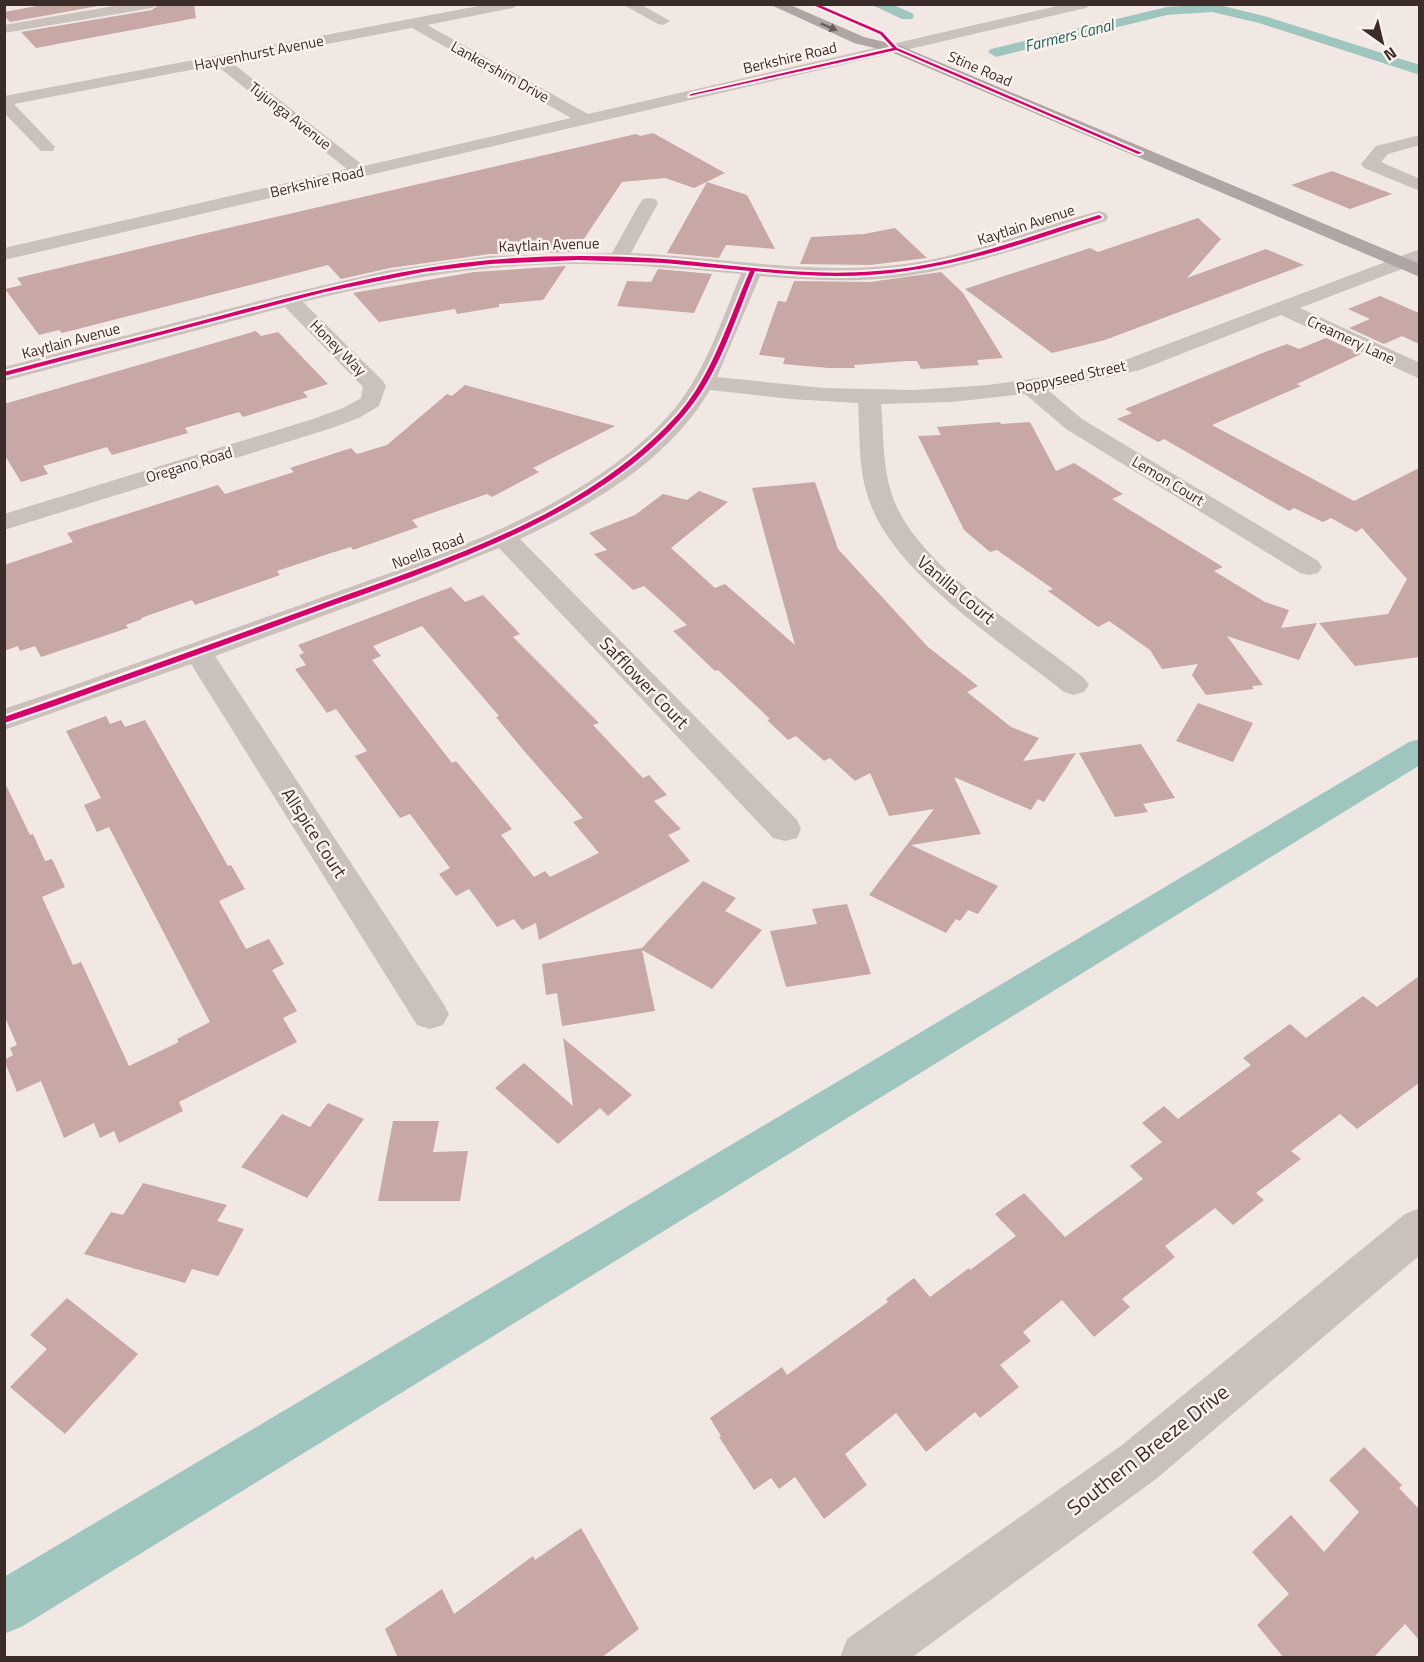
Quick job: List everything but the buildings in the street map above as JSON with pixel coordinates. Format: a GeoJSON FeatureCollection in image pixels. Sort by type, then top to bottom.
{"type":"FeatureCollection","features":[{"type":"Feature","properties":{"kind":"main road","name":"Stine Road"},"geometry":{"type":"LineString","coordinates":[[775,4],[859,39],[896,49],[1413,263]]}},
{"type":"Feature","properties":{"kind":"main road","name":"Stine Road"},"geometry":{"type":"LineString","coordinates":[[813,4],[881,33],[896,49]]}},
{"type":"Feature","properties":{"kind":"street"},"geometry":{"type":"LineString","coordinates":[[4,29],[152,4]]}},
{"type":"Feature","properties":{"kind":"street","name":"Hayvenhurst Avenue"},"geometry":{"type":"LineString","coordinates":[[4,102],[513,4]]}},
{"type":"Feature","properties":{"kind":"street"},"geometry":{"type":"LineString","coordinates":[[628,4],[663,21]]}},
{"type":"Feature","properties":{"kind":"street","name":"Berkshire Road"},"geometry":{"type":"LineString","coordinates":[[4,254],[1086,4]]}},
{"type":"Feature","properties":{"kind":"street","name":"Lankershim Drive"},"geometry":{"type":"LineString","coordinates":[[414,23],[586,120]]}},
{"type":"Feature","properties":{"kind":"street","name":"Tujunga Avenue"},"geometry":{"type":"LineString","coordinates":[[219,60],[362,172]]}},
{"type":"Feature","properties":{"kind":"street"},"geometry":{"type":"LineString","coordinates":[[4,102],[47,147]]}},
{"type":"Feature","properties":{"kind":"street"},"geometry":{"type":"LineString","coordinates":[[1419,140],[1382,150],[1370,164],[1419,186]]}},
{"type":"Feature","properties":{"kind":"street"},"geometry":{"type":"LineString","coordinates":[[618,259],[649,203]]}},
{"type":"Feature","properties":{"kind":"street","name":"Kaytlain Avenue"},"geometry":{"type":"LineString","coordinates":[[11,373],[289,299],[364,281],[449,266],[528,259],[618,259],[841,274],[907,270],[974,257],[1099,217]]}},
{"type":"Feature","properties":{"kind":"street","name":"Poppyseed Street"},"geometry":{"type":"LineString","coordinates":[[704,382],[786,392],[869,397],[926,397],[1031,387],[1089,377],[1132,365],[1283,308],[1413,263]]}},
{"type":"Feature","properties":{"kind":"street","name":"Noella Road"},"geometry":{"type":"LineString","coordinates":[[4,720],[454,558],[551,513],[627,465],[658,440],[683,413],[704,382],[753,269]]}},
{"type":"Feature","properties":{"kind":"street","name":"Honey Way"},"geometry":{"type":"LineString","coordinates":[[289,299],[375,386],[371,401]]}},
{"type":"Feature","properties":{"kind":"street","name":"Creamery Lane"},"geometry":{"type":"LineString","coordinates":[[1283,308],[1419,372]]}},
{"type":"Feature","properties":{"kind":"street"},"geometry":{"type":"LineString","coordinates":[[4,350],[11,373]]}},
{"type":"Feature","properties":{"kind":"street","name":"Lemon Court"},"geometry":{"type":"LineString","coordinates":[[1031,387],[1074,424],[1309,567]]}},
{"type":"Feature","properties":{"kind":"street","name":"Vanilla Court"},"geometry":{"type":"LineString","coordinates":[[869,397],[875,472],[880,495],[891,523],[914,554],[942,582],[1074,685]]}},
{"type":"Feature","properties":{"kind":"street","name":"Oregano Road"},"geometry":{"type":"LineString","coordinates":[[4,522],[321,424],[351,413],[371,401]]}},
{"type":"Feature","properties":{"kind":"street","name":"Safflower Court"},"geometry":{"type":"LineString","coordinates":[[502,536],[785,829]]}},
{"type":"Feature","properties":{"kind":"street","name":"Allspice Court"},"geometry":{"type":"LineString","coordinates":[[198,652],[430,1014]]}},
{"type":"Feature","properties":{"kind":"street","name":"Southern Breeze Drive"},"geometry":{"type":"LineString","coordinates":[[866,1658],[1139,1462],[1419,1228]]}},
{"type":"Feature","properties":{"kind":"waterway","name":"Farmers Canal"},"geometry":{"type":"LineString","coordinates":[[877,4],[907,16]]}},
{"type":"Feature","properties":{"kind":"waterway","name":"Farmers Canal"},"geometry":{"type":"LineString","coordinates":[[996,52],[1167,11],[1212,8],[1263,20],[1420,70]]}},
{"type":"Feature","properties":{"kind":"waterway"},"geometry":{"type":"LineString","coordinates":[[4,1607],[1420,750]]}},
{"type":"Feature","properties":{"kind":"cycle path"},"geometry":{"type":"LineString","coordinates":[[813,4],[881,33],[896,49],[1140,153]]}},
{"type":"Feature","properties":{"kind":"cycle path"},"geometry":{"type":"LineString","coordinates":[[691,95],[896,49]]}},
{"type":"Feature","properties":{"kind":"cycle path"},"geometry":{"type":"LineString","coordinates":[[4,374],[325,290],[456,265],[512,260],[599,258],[664,261],[797,273],[877,273],[962,259],[1099,217]]}},
{"type":"Feature","properties":{"kind":"cycle path"},"geometry":{"type":"LineString","coordinates":[[4,720],[411,574],[513,532],[562,508],[608,480],[649,448],[683,413],[695,397],[714,362],[753,269]]}}]}
